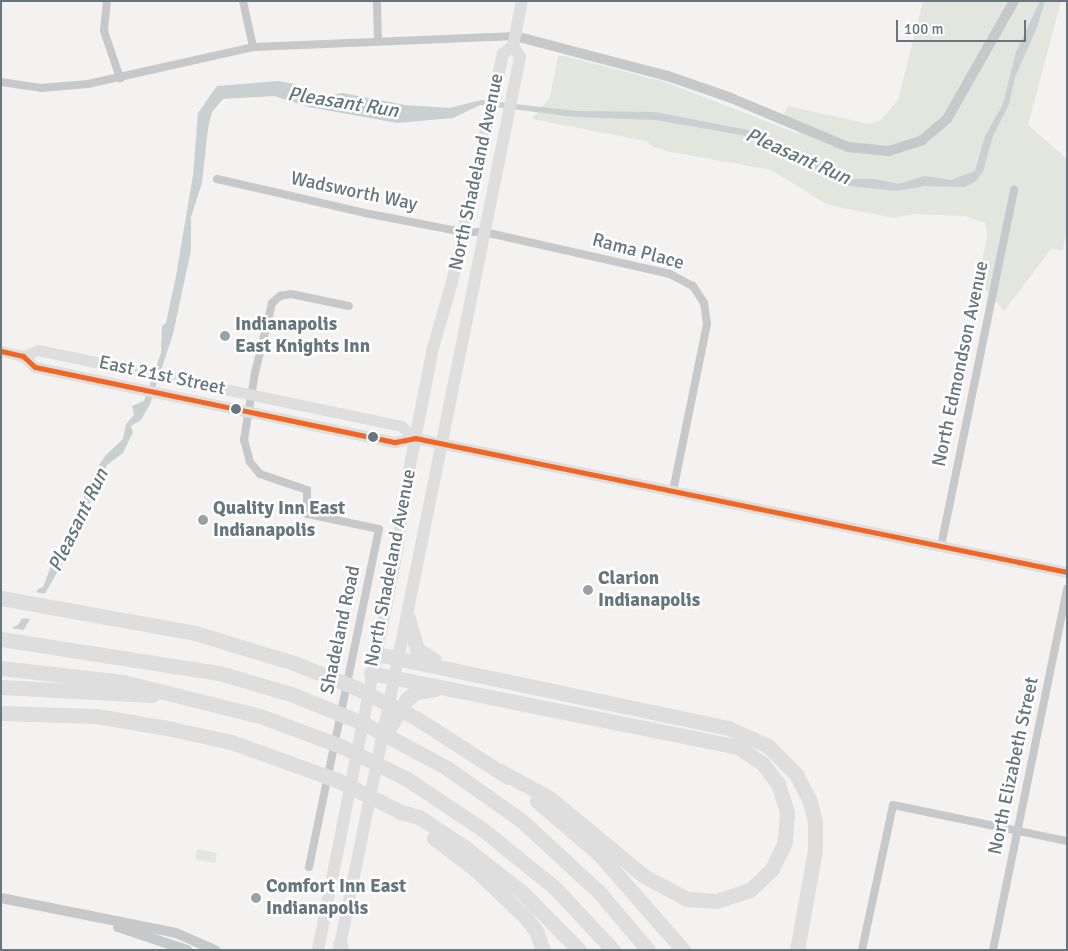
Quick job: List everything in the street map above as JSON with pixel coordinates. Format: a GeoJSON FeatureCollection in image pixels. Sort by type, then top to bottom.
{"type":"FeatureCollection","features":[{"type":"Feature","properties":{"kind":"highway"},"geometry":{"type":"LineString","coordinates":[[3,602],[39,605],[194,633],[324,674],[416,718],[500,771],[548,797],[644,876],[687,899],[717,901],[750,890],[775,866],[785,842],[787,812],[778,784],[763,764],[738,747],[371,673]]}},
{"type":"Feature","properties":{"kind":"highway"},"geometry":{"type":"LineString","coordinates":[[408,618],[417,650],[449,667]]}},
{"type":"Feature","properties":{"kind":"highway"},"geometry":{"type":"LineString","coordinates":[[1,639],[203,669],[319,705],[412,748],[464,780],[540,836],[599,892],[648,950]]}},
{"type":"Feature","properties":{"kind":"highway"},"geometry":{"type":"LineString","coordinates":[[377,654],[449,667],[732,730],[758,740],[778,754],[794,771],[806,792],[815,826],[815,850],[797,950]]}},
{"type":"Feature","properties":{"kind":"highway"},"geometry":{"type":"LineString","coordinates":[[1,668],[123,682],[263,717],[314,735],[407,779],[482,829],[540,874],[613,950]]}},
{"type":"Feature","properties":{"kind":"highway"},"geometry":{"type":"LineString","coordinates":[[1,687],[182,696]]}},
{"type":"Feature","properties":{"kind":"highway"},"geometry":{"type":"LineString","coordinates":[[382,739],[407,699],[416,692],[442,688]]}},
{"type":"Feature","properties":{"kind":"highway"},"geometry":{"type":"LineString","coordinates":[[3,713],[82,715],[148,724],[231,742],[308,768],[401,812],[419,817],[480,859],[540,909],[579,950]]}},
{"type":"Feature","properties":{"kind":"highway"},"geometry":{"type":"LineString","coordinates":[[500,771],[599,854],[682,950]]}},
{"type":"Feature","properties":{"kind":"highway"},"geometry":{"type":"LineString","coordinates":[[401,812],[476,870],[526,918],[536,931],[543,950]]}},
{"type":"Feature","properties":{"kind":"main road","name":"North Shadeland Avenue"},"geometry":{"type":"LineString","coordinates":[[318,950],[371,673],[377,654],[415,438],[503,54],[514,41],[522,1]]}},
{"type":"Feature","properties":{"kind":"main road","name":"North Shadeland Avenue"},"geometry":{"type":"LineString","coordinates":[[340,948],[520,57],[514,41]]}},
{"type":"Feature","properties":{"kind":"main road","name":"East 21st Street"},"geometry":{"type":"LineString","coordinates":[[23,356],[38,350],[130,369],[172,378],[249,403],[395,442],[415,438],[442,443],[1067,572]]}},
{"type":"Feature","properties":{"kind":"main road","name":"East 21st Street"},"geometry":{"type":"LineString","coordinates":[[1,351],[23,356],[35,367],[124,386],[166,394],[249,403],[401,426],[415,438]]}},
{"type":"Feature","properties":{"kind":"street"},"geometry":{"type":"LineString","coordinates":[[107,1],[104,31],[120,78]]}},
{"type":"Feature","properties":{"kind":"street"},"geometry":{"type":"LineString","coordinates":[[243,1],[253,47]]}},
{"type":"Feature","properties":{"kind":"street"},"geometry":{"type":"LineString","coordinates":[[377,1],[378,41]]}},
{"type":"Feature","properties":{"kind":"street"},"geometry":{"type":"LineString","coordinates":[[1,82],[51,88],[120,78],[253,47],[378,41],[514,41],[668,76],[731,98],[842,144],[880,151],[916,142],[947,119],[1014,1]]}},
{"type":"Feature","properties":{"kind":"street","name":"Wadsworth Way"},"geometry":{"type":"LineString","coordinates":[[217,179],[463,232],[484,232]]}},
{"type":"Feature","properties":{"kind":"street","name":"North Edmondson Avenue"},"geometry":{"type":"LineString","coordinates":[[940,546],[1014,189]]}},
{"type":"Feature","properties":{"kind":"street","name":"Rama Place"},"geometry":{"type":"LineString","coordinates":[[484,232],[670,274],[692,286],[704,303],[706,324],[672,491]]}},
{"type":"Feature","properties":{"kind":"street"},"geometry":{"type":"LineString","coordinates":[[249,403],[267,315],[276,300],[291,294],[349,306]]}},
{"type":"Feature","properties":{"kind":"street","name":"Shadeland Road"},"geometry":{"type":"LineString","coordinates":[[249,403],[245,449],[250,462],[260,474],[308,490],[307,514],[379,529],[309,867]]}},
{"type":"Feature","properties":{"kind":"street","name":"North Elizabeth Street"},"geometry":{"type":"LineString","coordinates":[[993,950],[1067,588]]}},
{"type":"Feature","properties":{"kind":"street"},"geometry":{"type":"LineString","coordinates":[[862,950],[893,805],[1067,841]]}},
{"type":"Feature","properties":{"kind":"street"},"geometry":{"type":"LineString","coordinates":[[1,898],[96,919],[176,933],[215,950]]}},
{"type":"Feature","properties":{"kind":"street"},"geometry":{"type":"LineString","coordinates":[[96,919],[187,950]]}},
{"type":"Feature","properties":{"kind":"shaded area"},"geometry":{"type":"Polygon","coordinates":[[[923,1],[1061,1],[1028,125],[1067,159],[1067,228],[1063,250],[1051,249],[1004,311],[978,281],[987,236],[985,223],[965,216],[915,214],[894,218],[828,205],[771,170],[671,152],[653,147],[646,141],[532,119],[550,97],[558,56],[564,56],[665,82],[799,134],[784,113],[788,106],[869,124],[881,120],[898,100],[923,1]]]}},
{"type":"Feature","properties":{"kind":"shaded area"},"geometry":{"type":"Polygon","coordinates":[[[197,849],[217,853],[215,863],[195,859],[197,849]]]}},
{"type":"Feature","properties":{"kind":"water","name":"Pleasant Run"},"geometry":{"type":"Polygon","coordinates":[[[1040,1],[1045,1],[1037,27],[1015,77],[1009,104],[993,136],[983,172],[976,181],[965,187],[925,186],[897,191],[841,185],[790,154],[752,137],[656,120],[575,117],[480,105],[453,118],[397,123],[309,107],[274,96],[223,99],[212,112],[208,128],[202,183],[191,217],[191,250],[173,334],[150,404],[141,420],[131,426],[133,432],[123,453],[107,465],[69,552],[1,669],[1,651],[13,627],[18,625],[38,589],[43,587],[53,561],[70,539],[76,515],[93,475],[105,456],[123,439],[126,424],[134,415],[132,406],[144,401],[161,353],[162,326],[166,323],[176,276],[193,175],[198,113],[217,86],[278,81],[295,84],[320,97],[343,93],[405,105],[449,108],[481,100],[576,111],[655,112],[753,131],[805,153],[851,179],[875,179],[899,184],[924,176],[951,180],[975,171],[985,136],[1003,104],[1016,52],[1040,1]]]}},
{"type":"Feature","properties":{"kind":"pier"},"geometry":{"type":"Polygon","coordinates":[[[80,501],[91,507],[84,522],[73,516],[80,501]]]}},
{"type":"Feature","properties":{"kind":"pier"},"geometry":{"type":"Polygon","coordinates":[[[33,592],[49,594],[32,619],[18,618],[33,592]]]}},
{"type":"Feature","properties":{"kind":"pier"},"geometry":{"type":"Polygon","coordinates":[[[10,628],[25,630],[1,672],[1,646],[10,628]]]}},
{"type":"Feature","properties":{"kind":"transit line"},"geometry":{"type":"LineString","coordinates":[[1,351],[23,356],[35,367],[395,442],[415,438],[1067,572]]}},
{"type":"Feature","properties":{"kind":"place","name":"Indianapolis East Knights Inn"},"geometry":{"type":"Point","coordinates":[225,336]}},
{"type":"Feature","properties":{"kind":"place","name":"Quality Inn East Indianapolis"},"geometry":{"type":"Point","coordinates":[203,520]}},
{"type":"Feature","properties":{"kind":"place","name":"Clarion Indianapolis"},"geometry":{"type":"Point","coordinates":[588,590]}},
{"type":"Feature","properties":{"kind":"place","name":"Comfort Inn East Indianapolis"},"geometry":{"type":"Point","coordinates":[256,898]}}]}
